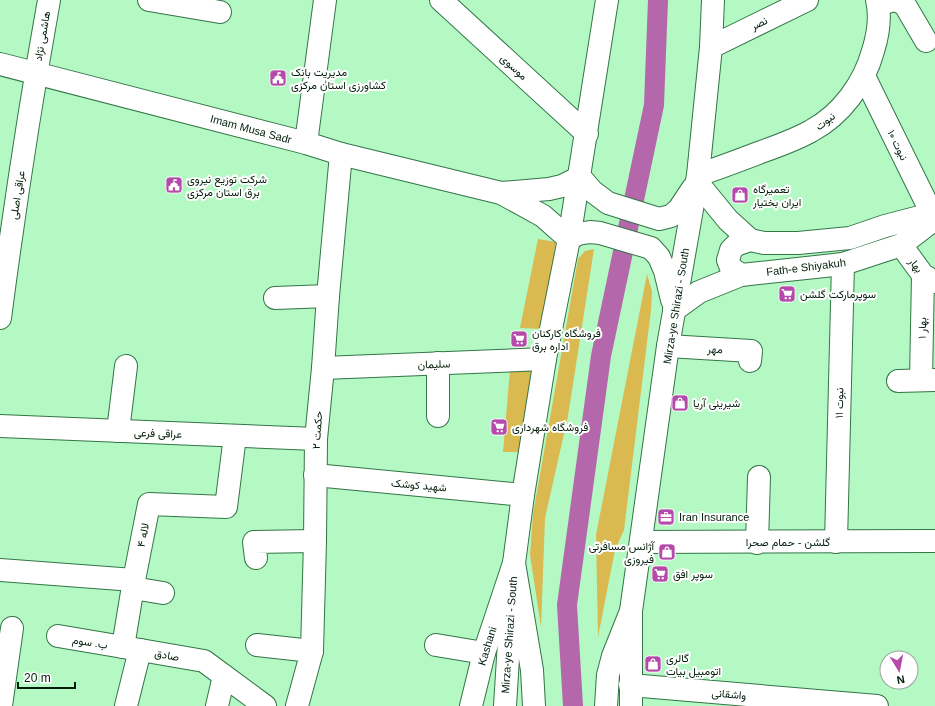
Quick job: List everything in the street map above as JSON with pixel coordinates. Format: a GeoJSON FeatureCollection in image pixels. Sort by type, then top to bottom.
{"type":"FeatureCollection","features":[{"type":"Feature","properties":{"kind":"street","name":"هاشمی نژاد"},"geometry":{"type":"LineString","coordinates":[[36,73],[49,0]]}},
{"type":"Feature","properties":{"kind":"street"},"geometry":{"type":"LineString","coordinates":[[149,0],[220,12]]}},
{"type":"Feature","properties":{"kind":"street"},"geometry":{"type":"LineString","coordinates":[[306,143],[325,0]]}},
{"type":"Feature","properties":{"kind":"street","name":"موسوی"},"geometry":{"type":"LineString","coordinates":[[441,0],[586,134]]}},
{"type":"Feature","properties":{"kind":"street","name":"Mirza-ye Shirazi - South"},"geometry":{"type":"LineString","coordinates":[[505,706],[514,563],[523,495],[545,359],[580,177],[607,0]]}},
{"type":"Feature","properties":{"kind":"street","name":"Mirza-ye Shirazi - South"},"geometry":{"type":"LineString","coordinates":[[630,696],[631,611],[668,346],[697,179],[712,47],[713,0]]}},
{"type":"Feature","properties":{"kind":"street","name":"نصر"},"geometry":{"type":"LineString","coordinates":[[712,47],[807,0]]}},
{"type":"Feature","properties":{"kind":"street"},"geometry":{"type":"LineString","coordinates":[[878,2],[896,0],[906,5],[926,41]]}},
{"type":"Feature","properties":{"kind":"street","name":"نبوت"},"geometry":{"type":"LineString","coordinates":[[697,179],[796,139],[812,131],[828,120],[842,107],[864,76],[871,59],[879,22],[878,2]]}},
{"type":"Feature","properties":{"kind":"street","name":"Imam Musa Sadr"},"geometry":{"type":"LineString","coordinates":[[0,64],[306,143],[341,154],[501,193],[543,216],[569,239]]}},
{"type":"Feature","properties":{"kind":"street","name":"عراقی اصلی"},"geometry":{"type":"LineString","coordinates":[[0,318],[5,244],[36,73]]}},
{"type":"Feature","properties":{"kind":"street","name":"نبوت ۱۰"},"geometry":{"type":"LineString","coordinates":[[864,76],[934,216]]}},
{"type":"Feature","properties":{"kind":"street","name":"حکمت ۲"},"geometry":{"type":"LineString","coordinates":[[296,706],[312,651],[316,439],[341,154]]}},
{"type":"Feature","properties":{"kind":"street","name":"Imam Musa Sadr"},"geometry":{"type":"LineString","coordinates":[[501,193],[549,189],[562,186],[580,177]]}},
{"type":"Feature","properties":{"kind":"street"},"geometry":{"type":"LineString","coordinates":[[580,177],[592,191],[608,203],[659,219],[671,216],[679,209],[697,179],[728,220],[750,240],[764,243],[798,243],[850,238],[885,226],[934,216]]}},
{"type":"Feature","properties":{"kind":"street","name":"Fath-e Shiyakuh"},"geometry":{"type":"LineString","coordinates":[[674,310],[699,292],[741,275],[843,264],[901,245],[934,216]]}},
{"type":"Feature","properties":{"kind":"street"},"geometry":{"type":"LineString","coordinates":[[569,239],[578,234],[590,232],[600,233],[651,248],[659,257],[665,271],[674,310]]}},
{"type":"Feature","properties":{"kind":"street"},"geometry":{"type":"LineString","coordinates":[[741,275],[731,268],[728,260],[731,250],[736,245],[750,240]]}},
{"type":"Feature","properties":{"kind":"street","name":"بهار"},"geometry":{"type":"LineString","coordinates":[[901,245],[929,278]]}},
{"type":"Feature","properties":{"kind":"street","name":"نبوت ۱۱"},"geometry":{"type":"LineString","coordinates":[[836,542],[843,264]]}},
{"type":"Feature","properties":{"kind":"street","name":"بهار ۱"},"geometry":{"type":"LineString","coordinates":[[928,380],[929,278]]}},
{"type":"Feature","properties":{"kind":"street"},"geometry":{"type":"LineString","coordinates":[[275,298],[328,296]]}},
{"type":"Feature","properties":{"kind":"street","name":"مهر"},"geometry":{"type":"LineString","coordinates":[[668,346],[751,351],[750,361]]}},
{"type":"Feature","properties":{"kind":"street","name":"سلیمان"},"geometry":{"type":"LineString","coordinates":[[323,368],[545,359]]}},
{"type":"Feature","properties":{"kind":"street"},"geometry":{"type":"LineString","coordinates":[[438,364],[438,416]]}},
{"type":"Feature","properties":{"kind":"street"},"geometry":{"type":"LineString","coordinates":[[118,431],[126,366]]}},
{"type":"Feature","properties":{"kind":"street"},"geometry":{"type":"LineString","coordinates":[[898,381],[928,380]]}},
{"type":"Feature","properties":{"kind":"street","name":"عراقی فرعی"},"geometry":{"type":"LineString","coordinates":[[0,426],[316,439]]}},
{"type":"Feature","properties":{"kind":"street","name":"لاله ۴"},"geometry":{"type":"LineString","coordinates":[[134,584],[149,504],[226,507],[235,436]]}},
{"type":"Feature","properties":{"kind":"street","name":"شهید کوشک"},"geometry":{"type":"LineString","coordinates":[[315,475],[523,495]]}},
{"type":"Feature","properties":{"kind":"street"},"geometry":{"type":"LineString","coordinates":[[757,542],[759,477]]}},
{"type":"Feature","properties":{"kind":"street"},"geometry":{"type":"LineString","coordinates":[[256,558],[254,542],[315,541]]}},
{"type":"Feature","properties":{"kind":"street","name":"گلشن - حمام صحرا"},"geometry":{"type":"LineString","coordinates":[[641,542],[935,541]]}},
{"type":"Feature","properties":{"kind":"street","name":"Mirza-ye Shirazi - South"},"geometry":{"type":"LineString","coordinates":[[514,563],[532,670],[534,706]]}},
{"type":"Feature","properties":{"kind":"street","name":"Kashani"},"geometry":{"type":"LineString","coordinates":[[471,706],[484,653],[514,563]]}},
{"type":"Feature","properties":{"kind":"street"},"geometry":{"type":"LineString","coordinates":[[0,570],[134,584],[163,593]]}},
{"type":"Feature","properties":{"kind":"street"},"geometry":{"type":"LineString","coordinates":[[126,706],[131,649],[134,584]]}},
{"type":"Feature","properties":{"kind":"street","name":"Mirza-ye Shirazi - South"},"geometry":{"type":"LineString","coordinates":[[606,706],[613,656],[631,611]]}},
{"type":"Feature","properties":{"kind":"street"},"geometry":{"type":"LineString","coordinates":[[1,706],[12,628]]}},
{"type":"Feature","properties":{"kind":"street","name":"ب. سوم"},"geometry":{"type":"LineString","coordinates":[[58,636],[131,649]]}},
{"type":"Feature","properties":{"kind":"street"},"geometry":{"type":"LineString","coordinates":[[257,645],[312,651]]}},
{"type":"Feature","properties":{"kind":"street"},"geometry":{"type":"LineString","coordinates":[[436,645],[484,653]]}},
{"type":"Feature","properties":{"kind":"street","name":"صادق"},"geometry":{"type":"LineString","coordinates":[[131,649],[204,661],[265,706]]}},
{"type":"Feature","properties":{"kind":"street"},"geometry":{"type":"LineString","coordinates":[[217,706],[224,676]]}},
{"type":"Feature","properties":{"kind":"street","name":"واشقانی"},"geometry":{"type":"LineString","coordinates":[[630,696],[876,706]]}},
{"type":"Feature","properties":{"kind":"shaded area"},"geometry":{"type":"Polygon","coordinates":[[[538,239],[556,242],[542,329],[520,328],[538,239]]]}},
{"type":"Feature","properties":{"kind":"shaded area"},"geometry":{"type":"Polygon","coordinates":[[[594,249],[568,416],[545,518],[541,627],[530,555],[533,514],[578,259],[585,251],[594,249]]]}},
{"type":"Feature","properties":{"kind":"shaded area"},"geometry":{"type":"Polygon","coordinates":[[[647,274],[652,291],[651,310],[624,530],[615,550],[598,637],[596,535],[647,274]]]}},
{"type":"Feature","properties":{"kind":"shaded area"},"geometry":{"type":"Polygon","coordinates":[[[510,370],[531,371],[521,452],[503,452],[510,370]]]}},
{"type":"Feature","properties":{"kind":"waterway"},"geometry":{"type":"LineString","coordinates":[[573,706],[567,605],[601,356],[654,105],[658,0]]}},
{"type":"Feature","properties":{"kind":"place","name":"مدیریت بانک کشاورزی استان مرکزی"},"geometry":{"type":"Point","coordinates":[278,78]}},
{"type":"Feature","properties":{"kind":"place","name":"شرکت توزیع نیروی برق استان مرکزی"},"geometry":{"type":"Point","coordinates":[174,185]}},
{"type":"Feature","properties":{"kind":"place","name":"تعمیرگاه ایران بختیار"},"geometry":{"type":"Point","coordinates":[740,195]}},
{"type":"Feature","properties":{"kind":"place","name":"سوپرمارکت گلشن"},"geometry":{"type":"Point","coordinates":[787,294]}},
{"type":"Feature","properties":{"kind":"place","name":"فروشگاه کارکنان اداره برق"},"geometry":{"type":"Point","coordinates":[519,339]}},
{"type":"Feature","properties":{"kind":"place","name":"شیرینی آریا"},"geometry":{"type":"Point","coordinates":[680,403]}},
{"type":"Feature","properties":{"kind":"place","name":"فروشگاه شهرداری"},"geometry":{"type":"Point","coordinates":[499,427]}},
{"type":"Feature","properties":{"kind":"place","name":"Iran Insurance"},"geometry":{"type":"Point","coordinates":[666,517]}},
{"type":"Feature","properties":{"kind":"place","name":"آژانس مسافرتی فیروزی"},"geometry":{"type":"Point","coordinates":[667,552]}},
{"type":"Feature","properties":{"kind":"place","name":"سوپر افق"},"geometry":{"type":"Point","coordinates":[660,574]}},
{"type":"Feature","properties":{"kind":"place","name":"گالری اتومبیل بیات"},"geometry":{"type":"Point","coordinates":[653,664]}}]}
